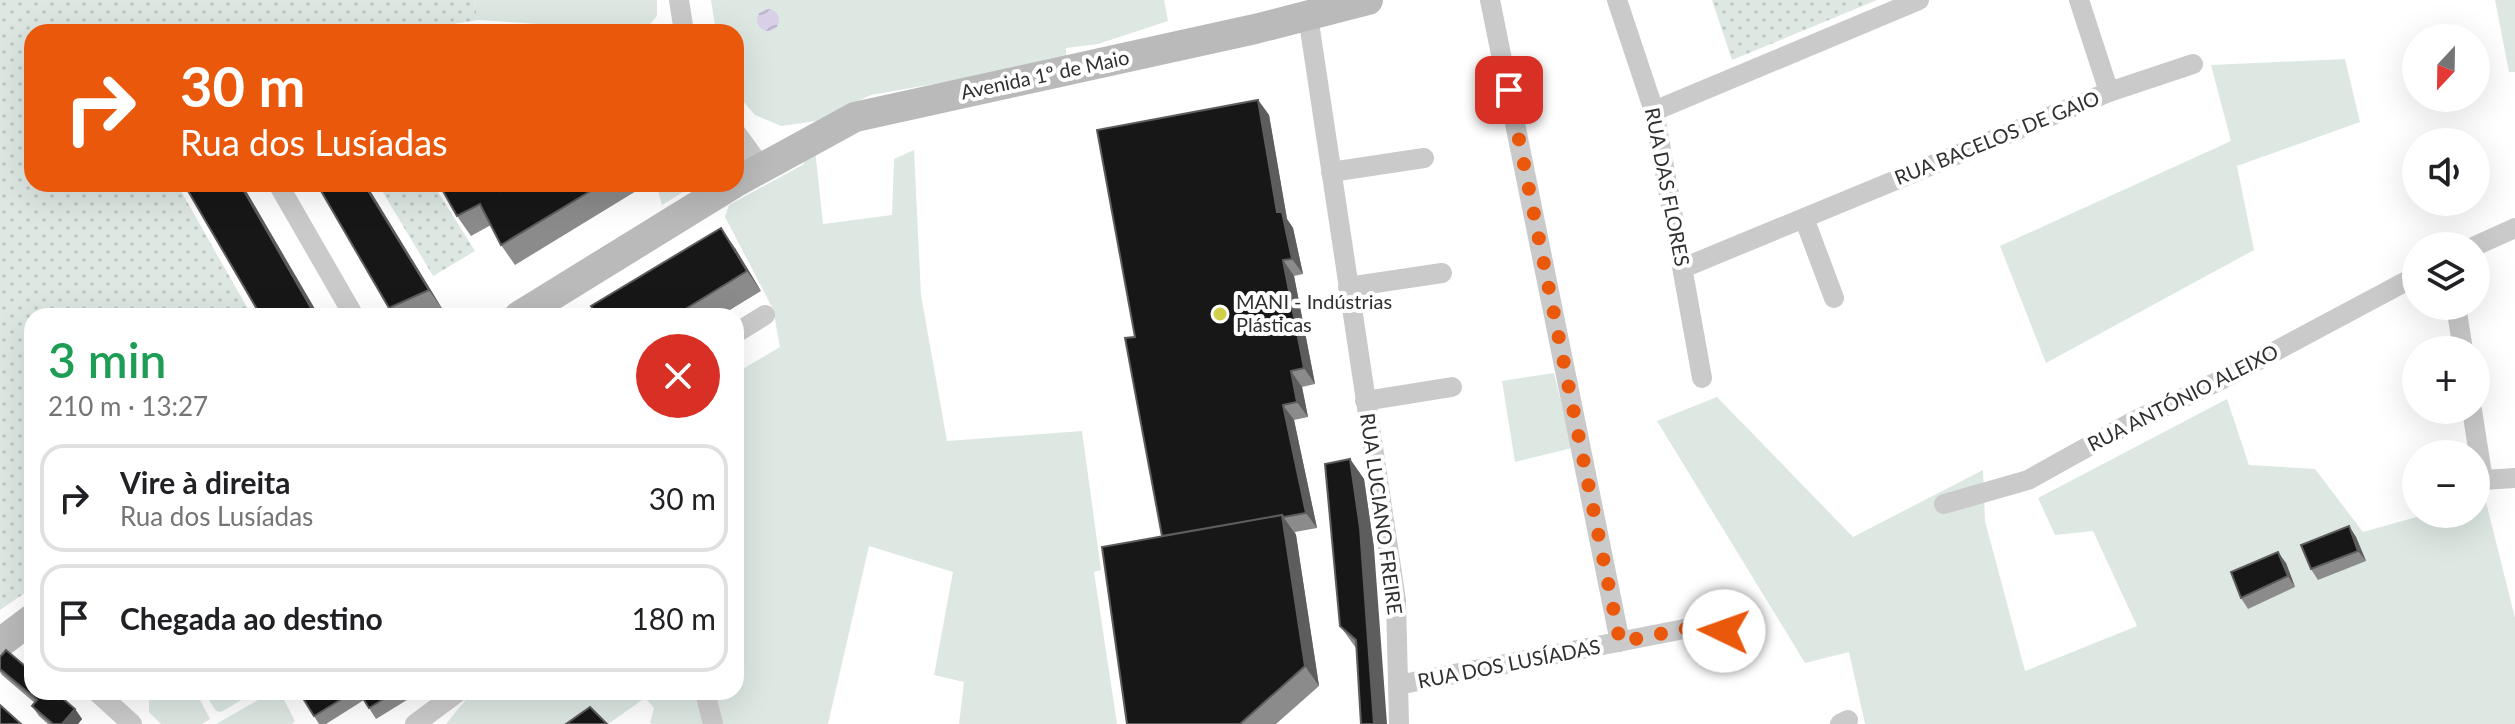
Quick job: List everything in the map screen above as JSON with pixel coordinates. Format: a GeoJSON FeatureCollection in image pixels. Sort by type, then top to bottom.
{"type":"FeatureCollection","features":[{"type":"Feature","properties":{"kind":"street"},"geometry":{"type":"LineString","coordinates":[[679,0],[683,24]]}},
{"type":"Feature","properties":{"kind":"street","name":"Avenida 1º de Maio"},"geometry":{"type":"LineString","coordinates":[[744,178],[855,117],[1368,0]]}},
{"type":"Feature","properties":{"kind":"street","name":"RUA DOS LUSÍADAS"},"geometry":{"type":"LineString","coordinates":[[1490,0],[1620,642]]}},
{"type":"Feature","properties":{"kind":"street","name":"RUA DAS FLORES"},"geometry":{"type":"LineString","coordinates":[[1617,0],[1654,111],[1702,378]]}},
{"type":"Feature","properties":{"kind":"street"},"geometry":{"type":"LineString","coordinates":[[1654,111],[1919,0]]}},
{"type":"Feature","properties":{"kind":"street"},"geometry":{"type":"LineString","coordinates":[[2079,0],[2109,92]]}},
{"type":"Feature","properties":{"kind":"street","name":"RUA LUCIANO FREIRE"},"geometry":{"type":"LineString","coordinates":[[1308,16],[1396,600],[1399,724]]}},
{"type":"Feature","properties":{"kind":"street","name":"RUA BACELOS DE GAIO"},"geometry":{"type":"LineString","coordinates":[[1683,268],[2109,92],[2193,64]]}},
{"type":"Feature","properties":{"kind":"street"},"geometry":{"type":"LineString","coordinates":[[1331,172],[1424,158]]}},
{"type":"Feature","properties":{"kind":"street"},"geometry":{"type":"LineString","coordinates":[[283,192],[349,308]]}},
{"type":"Feature","properties":{"kind":"street","name":"Avenida 1º de Maio"},"geometry":{"type":"LineString","coordinates":[[551,304],[723,192]]}},
{"type":"Feature","properties":{"kind":"street"},"geometry":{"type":"LineString","coordinates":[[1804,218],[1834,298]]}},
{"type":"Feature","properties":{"kind":"street"},"geometry":{"type":"LineString","coordinates":[[2490,239],[2515,228]]}},
{"type":"Feature","properties":{"kind":"street"},"geometry":{"type":"LineString","coordinates":[[1348,287],[1442,273]]}},
{"type":"Feature","properties":{"kind":"street","name":"RUA ANTÓNIO ALEIXO"},"geometry":{"type":"LineString","coordinates":[[1944,504],[2028,480],[2134,421],[2223,379],[2402,283]]}},
{"type":"Feature","properties":{"kind":"street"},"geometry":{"type":"LineString","coordinates":[[744,328],[765,315]]}},
{"type":"Feature","properties":{"kind":"street","name":"RUA LUCIANO FREIRE"},"geometry":{"type":"LineString","coordinates":[[1365,401],[1452,387]]}},
{"type":"Feature","properties":{"kind":"street"},"geometry":{"type":"LineString","coordinates":[[2474,424],[2483,480],[2515,478]]}},
{"type":"Feature","properties":{"kind":"street","name":"RUA DOS LUSÍADAS"},"geometry":{"type":"LineString","coordinates":[[1398,685],[1715,623]]}},
{"type":"Feature","properties":{"kind":"street"},"geometry":{"type":"LineString","coordinates":[[0,643],[24,627]]}},
{"type":"Feature","properties":{"kind":"street"},"geometry":{"type":"LineString","coordinates":[[111,700],[132,724]]}},
{"type":"Feature","properties":{"kind":"street"},"geometry":{"type":"LineString","coordinates":[[415,724],[447,700]]}},
{"type":"Feature","properties":{"kind":"street"},"geometry":{"type":"LineString","coordinates":[[707,700],[713,724]]}},
{"type":"Feature","properties":{"kind":"shaded area"},"geometry":{"type":"Polygon","coordinates":[[[0,0],[474,0],[478,20],[453,24],[24,24],[24,192],[182,192],[247,308],[24,308],[24,594],[0,610],[0,0]]]}},
{"type":"Feature","properties":{"kind":"shaded area"},"geometry":{"type":"Polygon","coordinates":[[[474,0],[657,0],[657,16],[650,24],[538,24],[478,20],[474,0]]]}},
{"type":"Feature","properties":{"kind":"shaded area"},"geometry":{"type":"Polygon","coordinates":[[[711,0],[1164,0],[1168,21],[1098,44],[1066,48],[1066,61],[871,95],[816,121],[781,126],[755,115],[744,102],[744,24],[715,24],[711,0]]]}},
{"type":"Feature","properties":{"kind":"shaded area"},"geometry":{"type":"Polygon","coordinates":[[[1712,0],[1877,0],[1732,60],[1712,0]]]}},
{"type":"Feature","properties":{"kind":"shaded area"},"geometry":{"type":"Polygon","coordinates":[[[2495,0],[2515,0],[2515,72],[2509,72],[2495,0]]]}},
{"type":"Feature","properties":{"kind":"shaded area"},"geometry":{"type":"Polygon","coordinates":[[[2345,59],[2360,122],[2237,166],[2254,250],[2046,363],[2000,246],[2231,141],[2211,65],[2345,59]]]}},
{"type":"Feature","properties":{"kind":"shaded area"},"geometry":{"type":"Polygon","coordinates":[[[815,149],[823,224],[892,215],[894,159],[914,150],[921,295],[947,441],[1082,431],[1101,570],[1094,572],[1117,724],[959,724],[964,682],[934,675],[953,572],[869,546],[828,724],[650,723],[654,708],[647,700],[744,700],[744,368],[780,347],[773,309],[725,217],[729,205],[804,164],[801,154],[815,149]]]}},
{"type":"Feature","properties":{"kind":"shaded area"},"geometry":{"type":"Polygon","coordinates":[[[383,192],[438,192],[475,251],[433,276],[383,192]]]}},
{"type":"Feature","properties":{"kind":"shaded area"},"geometry":{"type":"Polygon","coordinates":[[[658,192],[683,192],[662,205],[658,192]]]}},
{"type":"Feature","properties":{"kind":"shaded area"},"geometry":{"type":"Polygon","coordinates":[[[1554,373],[1572,448],[1515,462],[1502,381],[1554,373]]]}},
{"type":"Feature","properties":{"kind":"shaded area"},"geometry":{"type":"Polygon","coordinates":[[[1717,397],[1853,537],[1983,470],[1985,521],[2025,671],[2137,626],[2093,531],[2055,535],[2038,498],[2227,399],[2249,465],[2315,469],[2363,532],[2402,521],[2402,528],[2490,528],[2490,518],[2515,618],[2515,724],[1865,724],[1849,652],[1805,663],[1657,421],[1717,397]]]}},
{"type":"Feature","properties":{"kind":"shaded area"},"geometry":{"type":"Polygon","coordinates":[[[149,700],[200,700],[210,719],[202,724],[161,724],[149,712],[149,700]]]}},
{"type":"Feature","properties":{"kind":"shaded area"},"geometry":{"type":"Polygon","coordinates":[[[209,700],[241,700],[221,712],[216,711],[209,700]]]}},
{"type":"Feature","properties":{"kind":"shaded area"},"geometry":{"type":"Polygon","coordinates":[[[258,700],[284,700],[295,721],[292,724],[216,724],[258,700]]]}},
{"type":"Feature","properties":{"kind":"shaded area"},"geometry":{"type":"Polygon","coordinates":[[[466,700],[642,700],[608,724],[446,724],[466,700]]]}},
{"type":"Feature","properties":{"kind":"water"},"geometry":{"type":"Polygon","coordinates":[[[768,9],[776,12],[779,20],[776,28],[768,31],[760,28],[757,20],[760,12],[768,9]]]}},
{"type":"Feature","properties":{"kind":"building","name":"MANI - Indústrias Plásticas"},"geometry":{"type":"Polygon","coordinates":[[[1258,100],[1277,212],[1282,212],[1292,259],[1283,260],[1304,368],[1291,371],[1297,402],[1283,405],[1306,513],[1162,536],[1125,338],[1135,337],[1097,130],[1258,100]]]}},
{"type":"Feature","properties":{"kind":"building"},"geometry":{"type":"Polygon","coordinates":[[[189,192],[245,192],[311,308],[256,308],[189,192]]]}},
{"type":"Feature","properties":{"kind":"building"},"geometry":{"type":"Polygon","coordinates":[[[322,192],[369,192],[429,290],[389,308],[322,192]]]}},
{"type":"Feature","properties":{"kind":"building"},"geometry":{"type":"Polygon","coordinates":[[[444,192],[589,192],[501,245],[480,204],[457,216],[444,192]]]}},
{"type":"Feature","properties":{"kind":"building"},"geometry":{"type":"Polygon","coordinates":[[[721,228],[747,271],[687,308],[591,306],[721,228]]]}},
{"type":"Feature","properties":{"kind":"building"},"geometry":{"type":"Polygon","coordinates":[[[1350,459],[1360,528],[1374,724],[1361,724],[1356,640],[1340,626],[1325,464],[1350,459]]]}},
{"type":"Feature","properties":{"kind":"building"},"geometry":{"type":"Polygon","coordinates":[[[1282,515],[1305,666],[1240,724],[1127,724],[1102,547],[1282,515]]]}},
{"type":"Feature","properties":{"kind":"building"},"geometry":{"type":"Polygon","coordinates":[[[2349,526],[2358,551],[2311,569],[2301,545],[2349,526]]]}},
{"type":"Feature","properties":{"kind":"building"},"geometry":{"type":"Polygon","coordinates":[[[2278,552],[2288,576],[2241,598],[2231,572],[2278,552]]]}},
{"type":"Feature","properties":{"kind":"building"},"geometry":{"type":"Polygon","coordinates":[[[6,650],[24,665],[24,689],[0,669],[0,657],[6,650]]]}},
{"type":"Feature","properties":{"kind":"building"},"geometry":{"type":"Polygon","coordinates":[[[37,700],[64,700],[75,709],[62,724],[53,724],[32,706],[37,700]]]}},
{"type":"Feature","properties":{"kind":"building"},"geometry":{"type":"Polygon","coordinates":[[[304,700],[340,700],[314,716],[304,700]]]}},
{"type":"Feature","properties":{"kind":"building"},"geometry":{"type":"Polygon","coordinates":[[[364,700],[382,700],[369,708],[364,700]]]}},
{"type":"Feature","properties":{"kind":"building"},"geometry":{"type":"Polygon","coordinates":[[[0,705],[21,724],[0,724],[0,705]]]}},
{"type":"Feature","properties":{"kind":"building"},"geometry":{"type":"Polygon","coordinates":[[[590,707],[607,724],[566,724],[590,707]]]}},
{"type":"Feature","properties":{"kind":"place","name":"MANI - Indústrias Plásticas"},"geometry":{"type":"Point","coordinates":[1220,314]}},
{"type":"Feature","properties":{"kind":"route"},"geometry":{"type":"LineString","coordinates":[[1509,90],[1620,642],[1715,623],[1724,631]]}}]}
